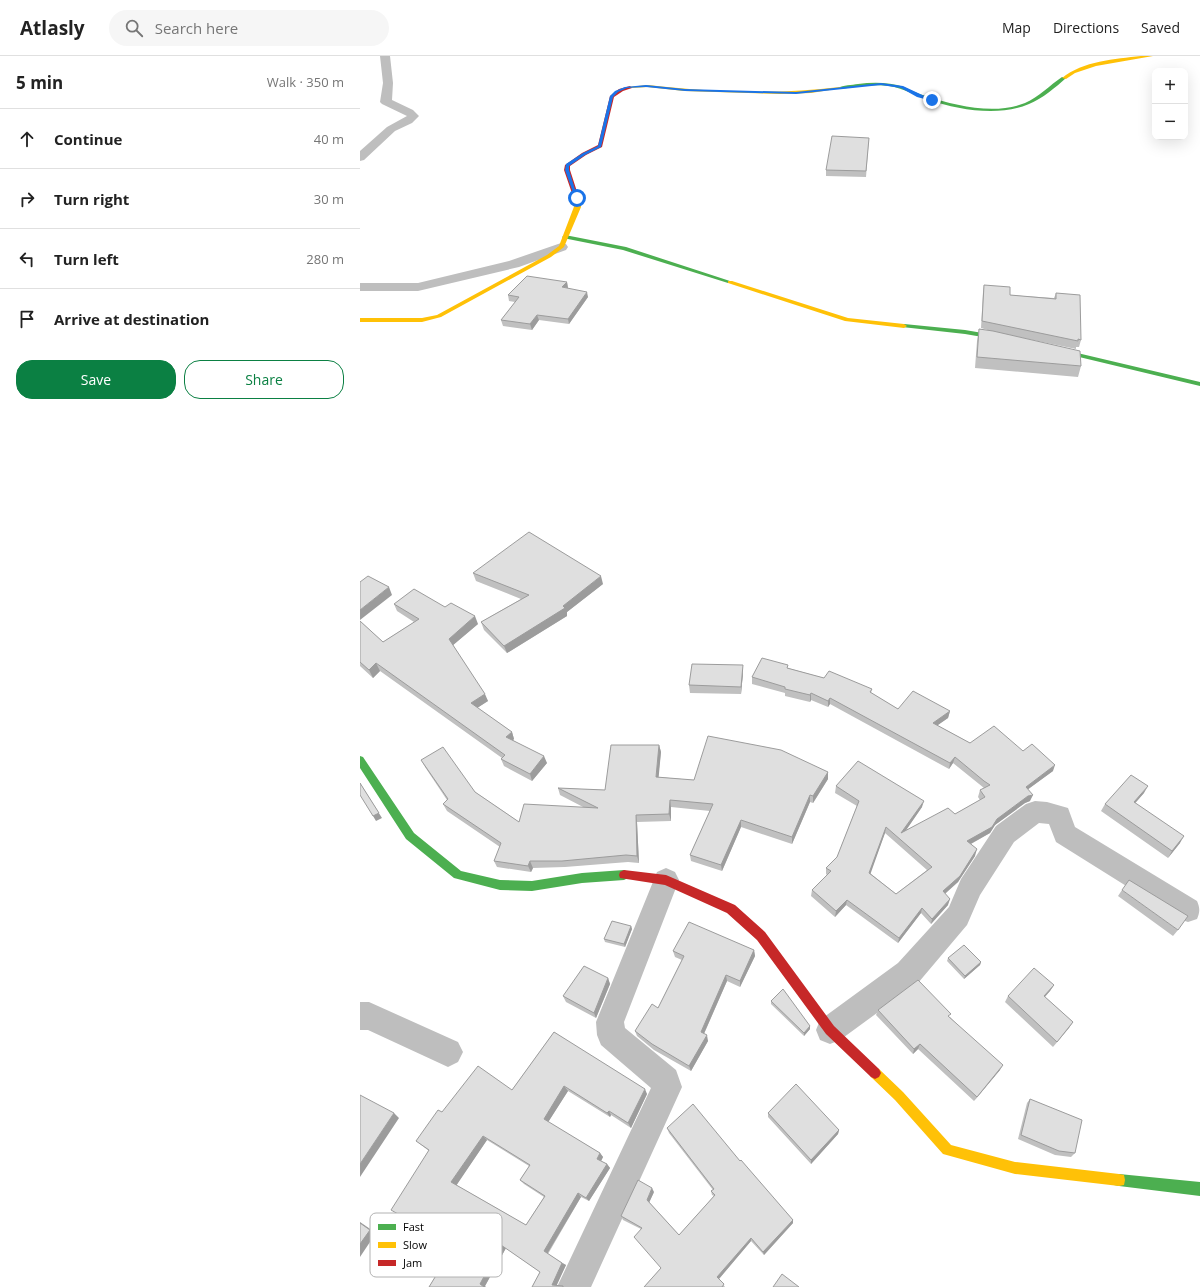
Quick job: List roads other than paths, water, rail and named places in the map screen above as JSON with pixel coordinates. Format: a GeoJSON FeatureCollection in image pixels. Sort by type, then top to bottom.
{"type":"FeatureCollection","features":[{"type":"Feature","properties":{"kind":"street"},"geometry":{"type":"LineString","coordinates":[[360,157],[391,129],[408,121],[413,116],[409,112],[386,102],[388,83],[385,56]]}},
{"type":"Feature","properties":{"kind":"street"},"geometry":{"type":"LineString","coordinates":[[360,320],[422,320],[439,316],[522,271],[563,242],[578,208],[577,198],[567,170],[568,165],[584,154],[600,146],[612,96],[626,87],[646,86],[685,90],[796,93],[868,84],[886,84],[902,87],[918,96],[932,100],[968,106],[1004,108],[1018,106],[1039,97],[1063,78],[1074,72],[1092,66],[1151,56]]}},
{"type":"Feature","properties":{"kind":"street"},"geometry":{"type":"LineString","coordinates":[[367,300],[514,264],[563,242],[624,248],[847,320],[965,332],[1016,341]]}},
{"type":"Feature","properties":{"kind":"street"},"geometry":{"type":"LineString","coordinates":[[360,287],[418,287]]}},
{"type":"Feature","properties":{"kind":"street"},"geometry":{"type":"LineString","coordinates":[[1046,348],[1200,384]]}},
{"type":"Feature","properties":{"kind":"street"},"geometry":{"type":"LineString","coordinates":[[360,760],[410,836],[458,875],[500,885],[532,886],[582,878],[628,875],[666,880],[731,909],[761,936],[830,1030],[899,1096],[947,1150],[1015,1168],[1200,1188]]}},
{"type":"Feature","properties":{"kind":"street"},"geometry":{"type":"LineString","coordinates":[[830,1030],[908,973],[958,916],[970,888],[1005,834],[1035,812],[1059,816],[1065,834],[1188,910]]}},
{"type":"Feature","properties":{"kind":"street"},"geometry":{"type":"LineString","coordinates":[[574,1287],[667,1087],[665,1081],[611,1035],[610,1022],[666,880]]}},
{"type":"Feature","properties":{"kind":"street"},"geometry":{"type":"LineString","coordinates":[[360,1016],[369,1016],[448,1052]]}}]}
